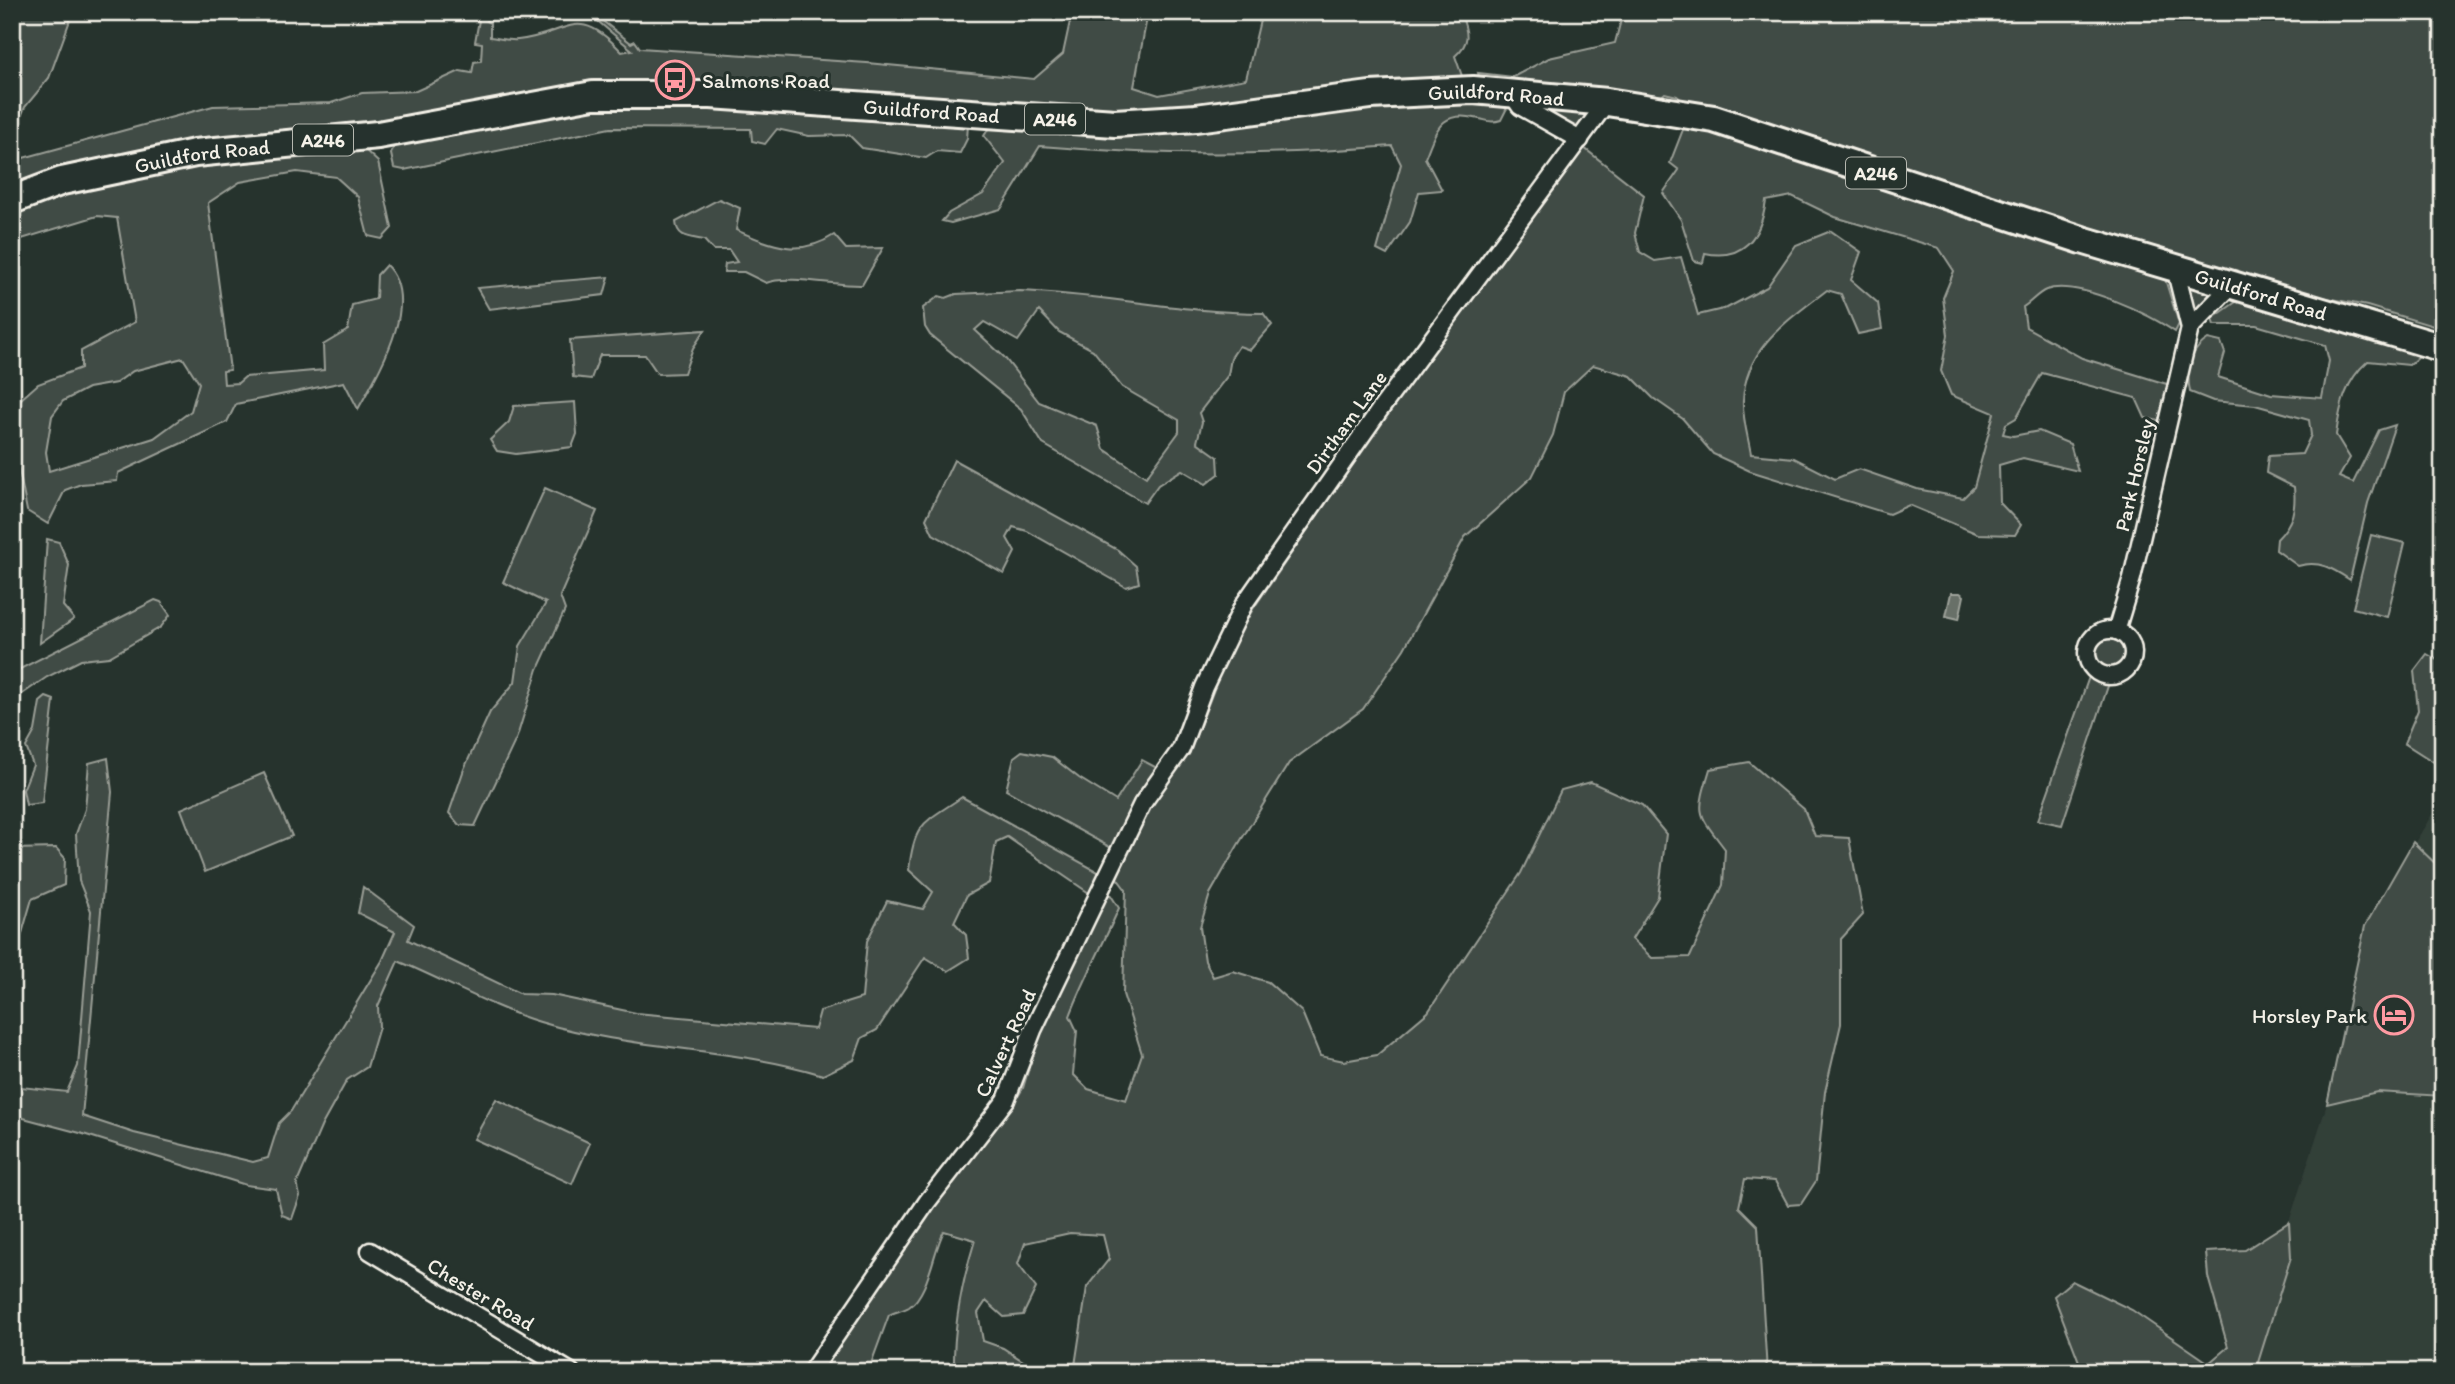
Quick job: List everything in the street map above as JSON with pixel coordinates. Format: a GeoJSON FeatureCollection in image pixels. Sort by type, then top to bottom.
{"type":"FeatureCollection","features":[{"type":"Feature","properties":{"kind":"main road","name":"Guildford Road"},"geometry":{"type":"LineString","coordinates":[[12,200],[62,181],[195,152],[378,135],[593,96],[711,95],[1115,123],[1196,118],[1370,95],[1473,90],[1606,102],[1714,119],[2082,240],[2443,348]]}},
{"type":"Feature","properties":{"kind":"street"},"geometry":{"type":"LineString","coordinates":[[1511,94],[1520,106],[1580,140]]}},
{"type":"Feature","properties":{"kind":"street","name":"Dirtham Lane"},"geometry":{"type":"LineString","coordinates":[[1181,749],[1204,687],[1251,593],[1424,349],[1606,102]]}},
{"type":"Feature","properties":{"kind":"street","name":"Park Horsley"},"geometry":{"type":"LineString","coordinates":[[2116,631],[2132,578],[2190,328],[2178,280],[2178,269]]}},
{"type":"Feature","properties":{"kind":"street"},"geometry":{"type":"LineString","coordinates":[[2190,328],[2232,285]]}},
{"type":"Feature","properties":{"kind":"street","name":"Calvert Road"},"geometry":{"type":"LineString","coordinates":[[811,1372],[927,1202],[1006,1100],[1033,1030],[1142,804],[1181,749]]}},
{"type":"Feature","properties":{"kind":"street","name":"Chester Road"},"geometry":{"type":"LineString","coordinates":[[370,1251],[571,1372]]}},
{"type":"Feature","properties":{"kind":"shaded area"},"geometry":{"type":"Polygon","coordinates":[[[23,12],[73,12],[49,78],[25,107],[12,137],[12,38],[23,12]]]}},
{"type":"Feature","properties":{"kind":"shaded area"},"geometry":{"type":"Polygon","coordinates":[[[461,12],[491,12],[486,21],[490,23],[490,37],[508,40],[536,37],[572,25],[583,25],[606,37],[622,52],[632,50],[587,12],[591,12],[631,43],[635,41],[640,48],[867,63],[1034,79],[1063,54],[1072,12],[1148,12],[1134,87],[1159,95],[1246,79],[1262,12],[1468,12],[1461,14],[1466,42],[1455,56],[1462,76],[1461,84],[1133,118],[714,89],[12,193],[12,161],[213,106],[331,103],[362,93],[416,91],[460,71],[472,73],[474,62],[481,61],[482,43],[475,42],[479,20],[461,16],[461,12]]]}},
{"type":"Feature","properties":{"kind":"shaded area"},"geometry":{"type":"Polygon","coordinates":[[[1623,12],[2443,12],[2443,329],[2367,306],[2297,292],[1684,102],[1677,96],[1665,93],[1656,101],[1480,80],[1478,73],[1513,77],[1549,58],[1615,43],[1623,12]]]}},
{"type":"Feature","properties":{"kind":"shaded area"},"geometry":{"type":"Polygon","coordinates":[[[579,101],[666,102],[968,125],[967,139],[960,153],[937,151],[926,158],[862,148],[849,135],[809,136],[777,129],[765,144],[752,141],[751,129],[610,128],[404,170],[394,168],[391,154],[396,140],[579,101]]]}},
{"type":"Feature","properties":{"kind":"shaded area"},"geometry":{"type":"Polygon","coordinates":[[[1488,101],[1507,108],[1501,120],[1457,117],[1449,119],[1437,130],[1425,158],[1442,190],[1419,192],[1410,222],[1387,255],[1377,250],[1401,164],[1392,146],[1216,154],[1040,146],[1001,209],[951,223],[942,221],[949,213],[983,194],[1005,163],[984,136],[992,123],[1488,101]]]}},
{"type":"Feature","properties":{"kind":"shaded area"},"geometry":{"type":"Polygon","coordinates":[[[1543,103],[1593,110],[1577,132],[1541,110],[1543,103]]]}},
{"type":"Feature","properties":{"kind":"shaded area"},"geometry":{"type":"Polygon","coordinates":[[[1700,123],[2156,269],[2165,279],[2179,324],[2175,332],[2149,316],[2113,300],[2076,289],[2046,290],[2023,307],[2026,327],[2082,358],[2170,385],[2159,421],[2145,418],[2136,398],[2042,373],[2016,418],[2006,424],[2003,434],[2013,436],[2039,431],[2070,444],[2078,471],[2023,458],[1999,465],[2000,503],[2021,525],[2015,535],[1978,534],[1909,505],[1889,514],[1750,471],[1713,454],[1683,419],[1653,398],[1631,376],[1593,365],[1564,392],[1553,435],[1532,477],[1465,537],[1404,649],[1363,709],[1289,763],[1210,894],[1200,927],[1205,961],[1213,977],[1233,971],[1268,982],[1302,1012],[1320,1056],[1344,1061],[1377,1055],[1428,1012],[1521,873],[1561,790],[1591,782],[1642,805],[1666,834],[1658,897],[1632,939],[1652,958],[1690,957],[1723,885],[1725,849],[1704,820],[1701,805],[1710,769],[1749,762],[1804,809],[1815,836],[1849,838],[1863,915],[1841,939],[1841,1024],[1825,1092],[1816,1181],[1801,1204],[1788,1205],[1775,1181],[1745,1179],[1739,1207],[1758,1226],[1767,1372],[1074,1372],[1087,1287],[1109,1259],[1103,1235],[1070,1233],[1025,1243],[1018,1264],[1036,1288],[1023,1315],[1004,1317],[986,1301],[978,1313],[983,1341],[1003,1348],[1029,1365],[1026,1372],[954,1372],[959,1305],[975,1240],[944,1231],[926,1283],[916,1301],[909,1307],[889,1315],[868,1372],[820,1372],[926,1214],[994,1124],[1011,1108],[1023,1088],[1041,1027],[1104,898],[1110,894],[1119,908],[1070,1016],[1077,1031],[1073,1074],[1088,1089],[1126,1100],[1142,1054],[1123,994],[1126,890],[1117,878],[1122,862],[1176,762],[1188,756],[1229,651],[1253,609],[1445,330],[1584,148],[1644,195],[1635,233],[1640,252],[1655,261],[1681,257],[1698,315],[1727,308],[1767,287],[1796,245],[1831,231],[1861,252],[1851,280],[1878,303],[1882,329],[1858,334],[1841,294],[1827,290],[1772,336],[1752,364],[1746,381],[1743,407],[1751,454],[1794,458],[1835,479],[1859,469],[1917,489],[1963,498],[1974,487],[1994,413],[1951,395],[1941,371],[1948,335],[1943,298],[1954,271],[1939,248],[1835,217],[1792,196],[1766,201],[1755,235],[1740,250],[1718,255],[1705,253],[1703,263],[1694,261],[1681,220],[1663,193],[1679,170],[1670,163],[1684,127],[1700,123]]]}},
{"type":"Feature","properties":{"kind":"shaded area"},"geometry":{"type":"Polygon","coordinates":[[[364,149],[378,162],[392,228],[382,239],[368,236],[358,197],[336,177],[297,172],[240,182],[208,203],[230,370],[223,371],[224,384],[238,383],[245,377],[324,370],[323,345],[348,330],[352,305],[376,299],[377,275],[386,265],[396,280],[400,298],[399,317],[385,357],[358,409],[344,382],[236,404],[227,422],[118,473],[117,481],[81,484],[65,490],[48,524],[27,511],[12,434],[12,407],[38,384],[81,368],[81,351],[135,322],[117,218],[97,216],[12,242],[12,214],[54,197],[140,174],[185,166],[364,149]],[[183,358],[133,371],[116,383],[88,388],[63,401],[52,416],[46,452],[49,471],[154,438],[191,411],[199,383],[183,358]]]}},
{"type":"Feature","properties":{"kind":"shaded area"},"geometry":{"type":"Polygon","coordinates":[[[719,199],[740,208],[736,230],[773,244],[785,247],[809,246],[834,235],[846,249],[883,248],[862,285],[799,280],[766,283],[744,272],[724,272],[725,264],[737,262],[729,250],[713,250],[704,240],[685,236],[679,231],[676,222],[719,199]]]}},
{"type":"Feature","properties":{"kind":"shaded area"},"geometry":{"type":"Polygon","coordinates":[[[609,277],[604,295],[489,309],[477,288],[609,277]]]}},
{"type":"Feature","properties":{"kind":"shaded area"},"geometry":{"type":"Polygon","coordinates":[[[2187,284],[2219,287],[2204,311],[2193,310],[2187,284]]]}},
{"type":"Feature","properties":{"kind":"shaded area"},"geometry":{"type":"Polygon","coordinates":[[[1020,291],[1202,310],[1263,313],[1272,325],[1250,350],[1239,346],[1231,358],[1228,375],[1199,413],[1202,422],[1197,442],[1218,457],[1219,474],[1206,484],[1182,470],[1158,485],[1145,503],[1043,444],[1021,409],[930,335],[925,327],[923,308],[939,296],[946,298],[956,294],[1020,291]],[[1039,311],[1018,341],[984,322],[975,330],[1004,357],[1039,402],[1097,426],[1104,449],[1146,477],[1179,432],[1179,420],[1122,387],[1093,350],[1059,332],[1039,311]]]}},
{"type":"Feature","properties":{"kind":"shaded area"},"geometry":{"type":"Polygon","coordinates":[[[2240,299],[2413,350],[2419,356],[2409,365],[2368,361],[2354,377],[2342,404],[2336,435],[2350,458],[2339,477],[2353,483],[2379,430],[2395,425],[2368,503],[2350,580],[2325,566],[2298,566],[2276,550],[2277,539],[2287,527],[2292,515],[2294,487],[2266,473],[2268,456],[2302,454],[2311,435],[2309,420],[2255,405],[2213,401],[2190,392],[2190,362],[2197,349],[2208,339],[2221,342],[2225,353],[2218,377],[2271,394],[2322,398],[2329,361],[2325,345],[2256,325],[2214,325],[2212,319],[2240,299]]]}},
{"type":"Feature","properties":{"kind":"shaded area"},"geometry":{"type":"Polygon","coordinates":[[[705,330],[693,348],[684,373],[658,374],[645,355],[600,355],[591,379],[573,377],[570,340],[705,330]]]}},
{"type":"Feature","properties":{"kind":"shaded area"},"geometry":{"type":"Polygon","coordinates":[[[575,402],[577,434],[572,447],[516,454],[497,451],[490,440],[509,422],[514,406],[575,402]]]}},
{"type":"Feature","properties":{"kind":"shaded area"},"geometry":{"type":"Polygon","coordinates":[[[954,460],[1118,550],[1136,566],[1139,583],[1126,587],[1027,531],[1013,527],[1007,538],[1015,552],[1004,574],[933,534],[926,519],[954,460]]]}},
{"type":"Feature","properties":{"kind":"shaded area"},"geometry":{"type":"Polygon","coordinates":[[[545,488],[597,511],[560,596],[565,610],[538,669],[517,737],[475,826],[459,825],[449,813],[464,769],[490,712],[515,682],[520,646],[546,603],[503,582],[545,488]]]}},
{"type":"Feature","properties":{"kind":"shaded area"},"geometry":{"type":"Polygon","coordinates":[[[2371,535],[2405,543],[2387,617],[2353,608],[2371,535]]]}},
{"type":"Feature","properties":{"kind":"shaded area"},"geometry":{"type":"Polygon","coordinates":[[[47,539],[59,542],[69,565],[63,606],[74,619],[40,643],[47,539]]]}},
{"type":"Feature","properties":{"kind":"shaded area"},"geometry":{"type":"Polygon","coordinates":[[[1951,593],[1964,596],[1959,619],[1946,616],[1951,593]]]}},
{"type":"Feature","properties":{"kind":"shaded area"},"geometry":{"type":"Polygon","coordinates":[[[155,600],[161,602],[170,615],[161,627],[109,657],[81,660],[47,677],[12,701],[12,673],[155,600]]]}},
{"type":"Feature","properties":{"kind":"shaded area"},"geometry":{"type":"Polygon","coordinates":[[[2109,638],[2120,643],[2125,654],[2120,665],[2109,670],[2098,665],[2093,654],[2098,643],[2109,638]]]}},
{"type":"Feature","properties":{"kind":"shaded area"},"geometry":{"type":"Polygon","coordinates":[[[2427,654],[2443,663],[2443,768],[2404,743],[2418,710],[2414,671],[2427,654]]]}},
{"type":"Feature","properties":{"kind":"shaded area"},"geometry":{"type":"Polygon","coordinates":[[[2089,677],[2109,683],[2062,825],[2038,820],[2089,677]]]}},
{"type":"Feature","properties":{"kind":"shaded area"},"geometry":{"type":"Polygon","coordinates":[[[46,697],[54,700],[42,803],[26,805],[23,790],[33,765],[26,747],[35,731],[40,702],[46,697]]]}},
{"type":"Feature","properties":{"kind":"shaded area"},"geometry":{"type":"Polygon","coordinates":[[[1022,751],[1052,757],[1116,801],[1142,760],[1157,768],[1113,849],[1006,790],[1014,757],[1022,751]]]}},
{"type":"Feature","properties":{"kind":"shaded area"},"geometry":{"type":"Polygon","coordinates":[[[108,758],[112,792],[82,1116],[134,1133],[253,1162],[268,1158],[279,1123],[291,1111],[382,961],[395,932],[358,913],[363,887],[414,925],[408,940],[521,994],[552,995],[636,1013],[815,1029],[820,1011],[862,998],[867,941],[887,901],[923,909],[933,892],[909,870],[914,842],[923,825],[962,797],[1100,873],[1092,895],[1007,837],[996,842],[989,883],[967,895],[954,922],[966,935],[969,958],[948,971],[925,957],[877,1030],[862,1038],[854,1060],[823,1075],[753,1059],[610,1038],[540,1022],[487,1002],[398,961],[378,1006],[379,1027],[367,1067],[347,1080],[322,1125],[297,1183],[300,1196],[292,1219],[282,1215],[276,1189],[246,1185],[80,1133],[12,1115],[12,1086],[67,1092],[78,1066],[91,911],[79,881],[76,834],[85,809],[89,763],[108,758]]]}},
{"type":"Feature","properties":{"kind":"shaded area"},"geometry":{"type":"Polygon","coordinates":[[[264,773],[292,836],[205,872],[181,809],[264,773]]]}},
{"type":"Feature","properties":{"kind":"shaded area","name":"Horsley Park"},"geometry":{"type":"Polygon","coordinates":[[[2443,796],[2443,1372],[2255,1372],[2291,1257],[2289,1222],[2327,1104],[2365,926],[2443,796]]]}},
{"type":"Feature","properties":{"kind":"shaded area"},"geometry":{"type":"Polygon","coordinates":[[[2413,842],[2443,871],[2443,1096],[2377,1092],[2327,1104],[2365,926],[2413,842]]]}},
{"type":"Feature","properties":{"kind":"shaded area"},"geometry":{"type":"Polygon","coordinates":[[[56,848],[65,858],[64,885],[32,899],[12,968],[12,849],[56,848]]]}},
{"type":"Feature","properties":{"kind":"shaded area"},"geometry":{"type":"Polygon","coordinates":[[[496,1099],[590,1143],[572,1184],[474,1139],[496,1099]]]}},
{"type":"Feature","properties":{"kind":"shaded area"},"geometry":{"type":"Polygon","coordinates":[[[2289,1222],[2291,1257],[2255,1372],[2083,1372],[2054,1296],[2072,1281],[2132,1310],[2209,1363],[2228,1347],[2208,1277],[2206,1252],[2245,1250],[2289,1222]]]}},
{"type":"Feature","properties":{"kind":"place","name":"Salmons Road"},"geometry":{"type":"Point","coordinates":[675,80]}},
{"type":"Feature","properties":{"kind":"place","name":"Horsley Park"},"geometry":{"type":"Point","coordinates":[2394,1015]}}]}
